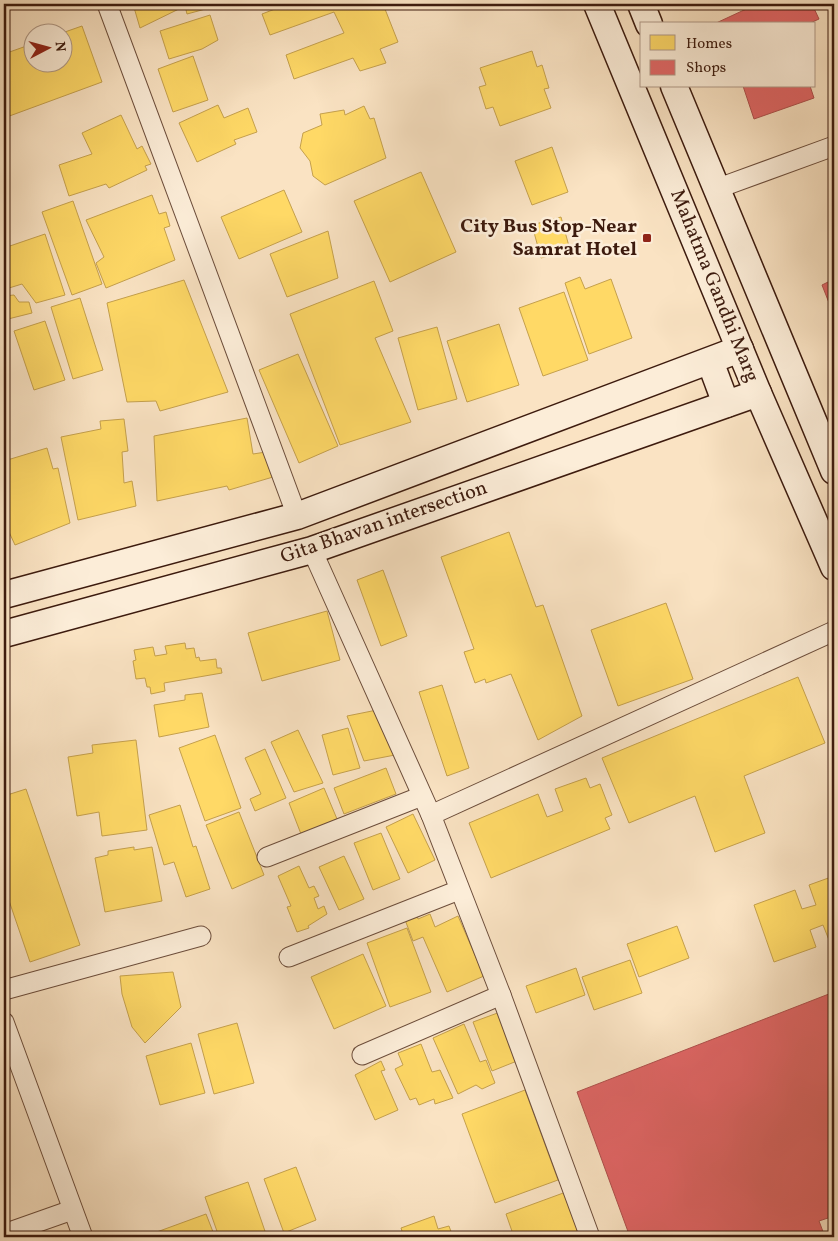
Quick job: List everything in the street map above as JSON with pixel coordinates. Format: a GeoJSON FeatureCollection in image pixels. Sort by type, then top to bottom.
{"type":"FeatureCollection","features":[{"type":"Feature","properties":{"kind":"street"},"geometry":{"type":"LineString","coordinates":[[108,4],[297,516]]}},
{"type":"Feature","properties":{"kind":"street","name":"Mahatma Gandhi Marg"},"geometry":{"type":"LineString","coordinates":[[597,4],[758,393],[834,567]]}},
{"type":"Feature","properties":{"kind":"street"},"geometry":{"type":"LineString","coordinates":[[640,4],[648,22]]}},
{"type":"Feature","properties":{"kind":"street","name":"Mahatma Gandhi Marg"},"geometry":{"type":"LineString","coordinates":[[675,88],[834,471]]}},
{"type":"Feature","properties":{"kind":"street"},"geometry":{"type":"LineString","coordinates":[[716,189],[834,146]]}},
{"type":"Feature","properties":{"kind":"street"},"geometry":{"type":"LineString","coordinates":[[4,595],[297,516],[740,349]]}},
{"type":"Feature","properties":{"kind":"street"},"geometry":{"type":"LineString","coordinates":[[710,361],[726,404]]}},
{"type":"Feature","properties":{"kind":"street","name":"Gita Bhavan intersection"},"geometry":{"type":"LineString","coordinates":[[10,632],[312,550],[758,393]]}},
{"type":"Feature","properties":{"kind":"street"},"geometry":{"type":"LineString","coordinates":[[312,550],[431,815],[501,995],[590,1237]]}},
{"type":"Feature","properties":{"kind":"street"},"geometry":{"type":"LineString","coordinates":[[4,606],[10,632]]}},
{"type":"Feature","properties":{"kind":"street"},"geometry":{"type":"LineString","coordinates":[[431,815],[834,631]]}},
{"type":"Feature","properties":{"kind":"street"},"geometry":{"type":"LineString","coordinates":[[267,857],[422,796]]}},
{"type":"Feature","properties":{"kind":"street"},"geometry":{"type":"LineString","coordinates":[[289,957],[459,890]]}},
{"type":"Feature","properties":{"kind":"street"},"geometry":{"type":"LineString","coordinates":[[4,990],[202,936]]}},
{"type":"Feature","properties":{"kind":"street"},"geometry":{"type":"LineString","coordinates":[[362,1054],[501,995]]}},
{"type":"Feature","properties":{"kind":"street"},"geometry":{"type":"LineString","coordinates":[[4,1022],[8,1050],[84,1237]]}},
{"type":"Feature","properties":{"kind":"street"},"geometry":{"type":"LineString","coordinates":[[4,1234],[72,1210]]}},
{"type":"Feature","properties":{"kind":"building: Homes"},"geometry":{"type":"Polygon","coordinates":[[[133,4],[212,4],[213,7],[187,14],[185,6],[140,28],[133,4]]]}},
{"type":"Feature","properties":{"kind":"building: Homes"},"geometry":{"type":"Polygon","coordinates":[[[288,4],[383,4],[398,42],[380,49],[386,63],[360,71],[353,58],[294,79],[286,55],[344,33],[334,12],[270,35],[262,14],[288,4]]]}},
{"type":"Feature","properties":{"kind":"building: Homes"},"geometry":{"type":"Polygon","coordinates":[[[210,15],[218,40],[202,49],[169,59],[160,31],[210,15]]]}},
{"type":"Feature","properties":{"kind":"building: Homes"},"geometry":{"type":"Polygon","coordinates":[[[82,26],[102,82],[4,118],[4,54],[22,48],[22,72],[72,72],[72,30],[82,26]]]}},
{"type":"Feature","properties":{"kind":"building: Homes"},"geometry":{"type":"Polygon","coordinates":[[[532,51],[537,67],[542,65],[549,88],[544,89],[551,108],[500,126],[493,107],[486,109],[479,87],[486,85],[480,68],[532,51]]]}},
{"type":"Feature","properties":{"kind":"building: Homes"},"geometry":{"type":"Polygon","coordinates":[[[193,56],[208,100],[173,112],[158,69],[193,56]]]}},
{"type":"Feature","properties":{"kind":"building: Homes"},"geometry":{"type":"Polygon","coordinates":[[[218,105],[224,118],[248,108],[257,132],[234,140],[236,144],[197,162],[179,123],[218,105]]]}},
{"type":"Feature","properties":{"kind":"building: Homes"},"geometry":{"type":"Polygon","coordinates":[[[364,106],[370,119],[374,118],[386,158],[325,185],[313,176],[310,161],[300,148],[303,133],[322,125],[320,114],[344,110],[345,115],[364,106]]]}},
{"type":"Feature","properties":{"kind":"building: Homes"},"geometry":{"type":"Polygon","coordinates":[[[121,115],[137,149],[142,146],[151,164],[145,166],[147,170],[109,188],[106,184],[69,196],[59,165],[92,154],[82,133],[121,115]]]}},
{"type":"Feature","properties":{"kind":"building: Homes"},"geometry":{"type":"Polygon","coordinates":[[[552,147],[568,192],[532,205],[515,161],[552,147]]]}},
{"type":"Feature","properties":{"kind":"building: Homes"},"geometry":{"type":"Polygon","coordinates":[[[421,172],[456,252],[390,282],[354,201],[421,172]]]}},
{"type":"Feature","properties":{"kind":"building: Homes"},"geometry":{"type":"Polygon","coordinates":[[[284,190],[302,232],[239,259],[221,217],[284,190]]]}},
{"type":"Feature","properties":{"kind":"building: Homes"},"geometry":{"type":"Polygon","coordinates":[[[152,195],[159,214],[166,212],[170,226],[164,228],[175,260],[106,288],[96,263],[104,257],[86,220],[152,195]]]}},
{"type":"Feature","properties":{"kind":"building: Homes"},"geometry":{"type":"Polygon","coordinates":[[[73,201],[102,284],[72,295],[42,212],[73,201]]]}},
{"type":"Feature","properties":{"kind":"building: Homes"},"geometry":{"type":"Polygon","coordinates":[[[561,217],[570,250],[541,258],[532,225],[561,217]]]}},
{"type":"Feature","properties":{"kind":"building: Homes"},"geometry":{"type":"Polygon","coordinates":[[[328,231],[338,278],[287,297],[270,254],[328,231]]]}},
{"type":"Feature","properties":{"kind":"building: Homes"},"geometry":{"type":"Polygon","coordinates":[[[45,234],[65,295],[36,303],[22,284],[9,288],[6,268],[4,269],[4,248],[45,234]]]}},
{"type":"Feature","properties":{"kind":"building: Homes"},"geometry":{"type":"Polygon","coordinates":[[[580,277],[585,289],[611,279],[632,338],[589,354],[565,283],[580,277]]]}},
{"type":"Feature","properties":{"kind":"building: Homes"},"geometry":{"type":"Polygon","coordinates":[[[184,280],[228,392],[160,411],[156,401],[127,402],[107,303],[184,280]]]}},
{"type":"Feature","properties":{"kind":"building: Homes"},"geometry":{"type":"Polygon","coordinates":[[[374,281],[393,331],[375,338],[411,422],[340,445],[290,314],[374,281]]]}},
{"type":"Feature","properties":{"kind":"building: Homes"},"geometry":{"type":"Polygon","coordinates":[[[564,292],[588,360],[543,376],[519,308],[564,292]]]}},
{"type":"Feature","properties":{"kind":"building: Homes"},"geometry":{"type":"Polygon","coordinates":[[[14,295],[19,302],[29,302],[32,313],[4,320],[4,296],[14,295]]]}},
{"type":"Feature","properties":{"kind":"building: Homes"},"geometry":{"type":"Polygon","coordinates":[[[80,298],[103,370],[73,379],[51,307],[80,298]]]}},
{"type":"Feature","properties":{"kind":"building: Homes"},"geometry":{"type":"Polygon","coordinates":[[[45,321],[65,380],[34,390],[14,331],[45,321]]]}},
{"type":"Feature","properties":{"kind":"building: Homes"},"geometry":{"type":"Polygon","coordinates":[[[499,324],[519,385],[467,402],[447,341],[499,324]]]}},
{"type":"Feature","properties":{"kind":"building: Homes"},"geometry":{"type":"Polygon","coordinates":[[[437,327],[457,399],[418,410],[398,338],[437,327]]]}},
{"type":"Feature","properties":{"kind":"building: Homes"},"geometry":{"type":"Polygon","coordinates":[[[298,354],[338,446],[299,463],[259,370],[298,354]]]}},
{"type":"Feature","properties":{"kind":"building: Homes"},"geometry":{"type":"Polygon","coordinates":[[[247,418],[253,454],[266,452],[273,477],[229,490],[227,486],[157,501],[154,436],[247,418]]]}},
{"type":"Feature","properties":{"kind":"building: Homes"},"geometry":{"type":"Polygon","coordinates":[[[124,419],[128,451],[122,452],[124,483],[132,481],[136,506],[78,520],[61,437],[101,429],[100,421],[124,419]]]}},
{"type":"Feature","properties":{"kind":"building: Homes"},"geometry":{"type":"Polygon","coordinates":[[[47,448],[53,469],[58,468],[70,523],[15,545],[4,521],[4,461],[47,448]]]}},
{"type":"Feature","properties":{"kind":"building: Homes"},"geometry":{"type":"Polygon","coordinates":[[[509,532],[536,607],[543,605],[582,716],[538,740],[511,674],[486,683],[485,679],[475,683],[464,652],[474,649],[441,557],[509,532]]]}},
{"type":"Feature","properties":{"kind":"building: Homes"},"geometry":{"type":"Polygon","coordinates":[[[383,570],[407,636],[381,646],[357,580],[383,570]]]}},
{"type":"Feature","properties":{"kind":"building: Homes"},"geometry":{"type":"Polygon","coordinates":[[[666,603],[693,679],[618,706],[591,630],[666,603]]]}},
{"type":"Feature","properties":{"kind":"building: Homes"},"geometry":{"type":"Polygon","coordinates":[[[327,611],[340,660],[262,681],[248,633],[327,611]]]}},
{"type":"Feature","properties":{"kind":"building: Homes"},"geometry":{"type":"Polygon","coordinates":[[[185,643],[186,649],[194,648],[196,658],[199,657],[200,661],[216,659],[217,668],[221,668],[222,673],[164,683],[165,691],[151,694],[150,687],[147,687],[145,678],[136,679],[133,661],[136,660],[134,650],[153,647],[155,656],[167,654],[165,646],[185,643]]]}},
{"type":"Feature","properties":{"kind":"building: Homes"},"geometry":{"type":"Polygon","coordinates":[[[798,677],[825,743],[744,776],[765,833],[715,852],[695,796],[629,823],[602,758],[798,677]]]}},
{"type":"Feature","properties":{"kind":"building: Homes"},"geometry":{"type":"Polygon","coordinates":[[[442,685],[469,768],[447,776],[419,692],[442,685]]]}},
{"type":"Feature","properties":{"kind":"building: Homes"},"geometry":{"type":"Polygon","coordinates":[[[202,693],[209,727],[159,737],[154,705],[185,700],[185,695],[202,693]]]}},
{"type":"Feature","properties":{"kind":"building: Homes"},"geometry":{"type":"Polygon","coordinates":[[[377,710],[395,755],[364,761],[347,716],[377,710]]]}},
{"type":"Feature","properties":{"kind":"building: Homes"},"geometry":{"type":"Polygon","coordinates":[[[348,728],[360,768],[333,775],[322,735],[348,728]]]}},
{"type":"Feature","properties":{"kind":"building: Homes"},"geometry":{"type":"Polygon","coordinates":[[[298,730],[323,783],[294,792],[271,742],[298,730]]]}},
{"type":"Feature","properties":{"kind":"building: Homes"},"geometry":{"type":"Polygon","coordinates":[[[215,735],[241,808],[205,821],[179,748],[215,735]]]}},
{"type":"Feature","properties":{"kind":"building: Homes"},"geometry":{"type":"Polygon","coordinates":[[[136,740],[147,830],[102,836],[99,812],[77,816],[68,757],[93,753],[92,745],[136,740]]]}},
{"type":"Feature","properties":{"kind":"building: Homes"},"geometry":{"type":"Polygon","coordinates":[[[265,749],[286,798],[255,811],[250,799],[261,794],[245,758],[265,749]]]}},
{"type":"Feature","properties":{"kind":"building: Homes"},"geometry":{"type":"Polygon","coordinates":[[[386,768],[396,794],[344,814],[334,788],[386,768]]]}},
{"type":"Feature","properties":{"kind":"building: Homes"},"geometry":{"type":"Polygon","coordinates":[[[586,778],[590,788],[600,784],[612,815],[605,818],[610,829],[491,878],[469,823],[538,794],[547,817],[563,811],[555,789],[586,778]]]}},
{"type":"Feature","properties":{"kind":"building: Homes"},"geometry":{"type":"Polygon","coordinates":[[[324,788],[337,819],[301,834],[289,803],[324,788]]]}},
{"type":"Feature","properties":{"kind":"building: Homes"},"geometry":{"type":"Polygon","coordinates":[[[26,789],[80,945],[30,962],[4,886],[4,796],[26,789]]]}},
{"type":"Feature","properties":{"kind":"building: Homes"},"geometry":{"type":"Polygon","coordinates":[[[180,805],[193,847],[196,846],[210,889],[186,897],[174,862],[164,865],[149,815],[180,805]]]}},
{"type":"Feature","properties":{"kind":"building: Homes"},"geometry":{"type":"Polygon","coordinates":[[[239,812],[264,875],[232,889],[206,825],[239,812]]]}},
{"type":"Feature","properties":{"kind":"building: Homes"},"geometry":{"type":"Polygon","coordinates":[[[413,814],[435,860],[408,873],[386,827],[413,814]]]}},
{"type":"Feature","properties":{"kind":"building: Homes"},"geometry":{"type":"Polygon","coordinates":[[[381,833],[400,879],[373,890],[354,843],[381,833]]]}},
{"type":"Feature","properties":{"kind":"building: Homes"},"geometry":{"type":"Polygon","coordinates":[[[134,847],[134,850],[152,847],[162,901],[105,912],[95,858],[108,855],[108,851],[134,847]]]}},
{"type":"Feature","properties":{"kind":"building: Homes"},"geometry":{"type":"Polygon","coordinates":[[[344,856],[364,899],[339,910],[319,867],[344,856]]]}},
{"type":"Feature","properties":{"kind":"building: Homes"},"geometry":{"type":"Polygon","coordinates":[[[299,866],[309,888],[314,886],[319,896],[314,898],[318,909],[324,906],[327,914],[308,926],[309,928],[297,932],[287,907],[291,906],[278,876],[299,866]]]}},
{"type":"Feature","properties":{"kind":"building: Homes"},"geometry":{"type":"Polygon","coordinates":[[[834,876],[834,938],[829,940],[823,925],[810,930],[816,947],[774,962],[754,905],[795,890],[802,909],[816,905],[809,885],[834,876]]]}},
{"type":"Feature","properties":{"kind":"building: Homes"},"geometry":{"type":"Polygon","coordinates":[[[416,912],[418,919],[430,914],[435,927],[458,916],[484,976],[447,992],[423,937],[413,941],[404,917],[416,912]]]}},
{"type":"Feature","properties":{"kind":"building: Homes"},"geometry":{"type":"Polygon","coordinates":[[[677,926],[689,958],[639,977],[627,944],[677,926]]]}},
{"type":"Feature","properties":{"kind":"building: Homes"},"geometry":{"type":"Polygon","coordinates":[[[407,928],[431,992],[390,1007],[367,943],[407,928]]]}},
{"type":"Feature","properties":{"kind":"building: Homes"},"geometry":{"type":"Polygon","coordinates":[[[363,954],[386,1006],[334,1029],[311,977],[363,954]]]}},
{"type":"Feature","properties":{"kind":"building: Homes"},"geometry":{"type":"Polygon","coordinates":[[[630,960],[642,993],[594,1010],[582,977],[630,960]]]}},
{"type":"Feature","properties":{"kind":"building: Homes"},"geometry":{"type":"Polygon","coordinates":[[[576,968],[585,995],[536,1013],[526,986],[576,968]]]}},
{"type":"Feature","properties":{"kind":"building: Homes"},"geometry":{"type":"Polygon","coordinates":[[[173,972],[181,1007],[145,1043],[132,1027],[122,994],[120,976],[173,972]]]}},
{"type":"Feature","properties":{"kind":"building: Homes"},"geometry":{"type":"Polygon","coordinates":[[[503,1011],[522,1059],[492,1071],[473,1022],[503,1011]]]}},
{"type":"Feature","properties":{"kind":"building: Homes"},"geometry":{"type":"Polygon","coordinates":[[[237,1023],[254,1083],[214,1094],[198,1034],[237,1023]]]}},
{"type":"Feature","properties":{"kind":"building: Homes"},"geometry":{"type":"Polygon","coordinates":[[[464,1024],[480,1062],[486,1060],[495,1083],[482,1089],[476,1085],[458,1094],[433,1038],[464,1024]]]}},
{"type":"Feature","properties":{"kind":"building: Homes"},"geometry":{"type":"Polygon","coordinates":[[[191,1043],[205,1093],[160,1105],[146,1056],[191,1043]]]}},
{"type":"Feature","properties":{"kind":"building: Homes"},"geometry":{"type":"Polygon","coordinates":[[[421,1044],[432,1072],[440,1070],[453,1098],[435,1104],[434,1099],[419,1105],[416,1098],[410,1100],[395,1069],[403,1065],[398,1053],[421,1044]]]}},
{"type":"Feature","properties":{"kind":"building: Homes"},"geometry":{"type":"Polygon","coordinates":[[[381,1061],[385,1070],[381,1071],[398,1110],[375,1120],[355,1075],[381,1061]]]}},
{"type":"Feature","properties":{"kind":"building: Homes"},"geometry":{"type":"Polygon","coordinates":[[[525,1090],[558,1180],[495,1203],[462,1114],[525,1090]]]}},
{"type":"Feature","properties":{"kind":"building: Homes"},"geometry":{"type":"Polygon","coordinates":[[[296,1167],[316,1220],[284,1233],[264,1179],[296,1167]]]}},
{"type":"Feature","properties":{"kind":"building: Homes"},"geometry":{"type":"Polygon","coordinates":[[[248,1182],[267,1237],[219,1237],[205,1197],[248,1182]]]}},
{"type":"Feature","properties":{"kind":"building: Homes"},"geometry":{"type":"Polygon","coordinates":[[[566,1192],[583,1237],[514,1237],[506,1214],[566,1192]]]}},
{"type":"Feature","properties":{"kind":"building: Homes"},"geometry":{"type":"Polygon","coordinates":[[[206,1214],[215,1237],[155,1237],[154,1233],[206,1214]]]}},
{"type":"Feature","properties":{"kind":"building: Homes"},"geometry":{"type":"Polygon","coordinates":[[[434,1216],[438,1229],[449,1226],[453,1237],[404,1237],[401,1228],[434,1216]]]}},
{"type":"Feature","properties":{"kind":"building: Shops"},"geometry":{"type":"Polygon","coordinates":[[[757,4],[812,4],[819,19],[812,22],[718,22],[757,4]]]}},
{"type":"Feature","properties":{"kind":"building: Shops"},"geometry":{"type":"Polygon","coordinates":[[[744,88],[811,88],[814,98],[754,119],[744,88]]]}},
{"type":"Feature","properties":{"kind":"building: Shops"},"geometry":{"type":"Polygon","coordinates":[[[834,279],[834,312],[833,313],[822,285],[834,279]]]}},
{"type":"Feature","properties":{"kind":"building: Shops"},"geometry":{"type":"Polygon","coordinates":[[[834,992],[834,1216],[819,1221],[825,1237],[630,1237],[577,1092],[834,992]]]}},
{"type":"Feature","properties":{"kind":"place","name":"City Bus Stop-Near Samrat Hotel"},"geometry":{"type":"Point","coordinates":[647,238]}}]}
